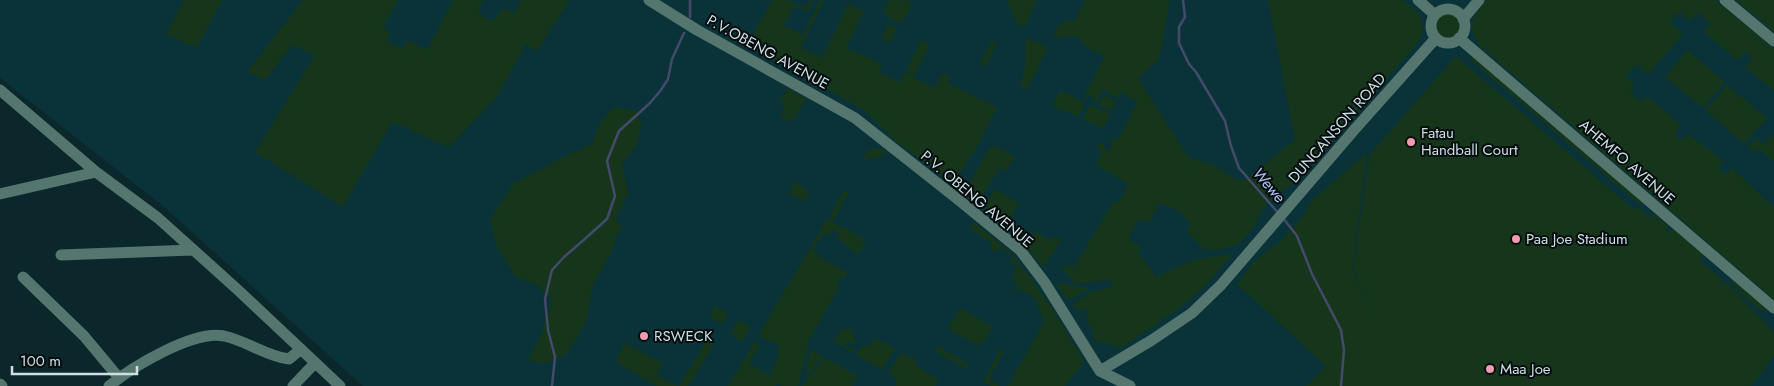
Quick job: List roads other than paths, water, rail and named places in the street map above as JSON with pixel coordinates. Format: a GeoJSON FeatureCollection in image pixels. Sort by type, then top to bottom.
{"type":"FeatureCollection","features":[{"type":"Feature","properties":{"kind":"street","name":"P.V.OBENG AVENUE"},"geometry":{"type":"LineString","coordinates":[[649,0],[697,30],[855,118],[872,133]]}},
{"type":"Feature","properties":{"kind":"street"},"geometry":{"type":"LineString","coordinates":[[1418,0],[1435,15]]}},
{"type":"Feature","properties":{"kind":"street"},"geometry":{"type":"LineString","coordinates":[[1448,9],[1457,0]]}},
{"type":"Feature","properties":{"kind":"street"},"geometry":{"type":"LineString","coordinates":[[1463,19],[1479,0]]}},
{"type":"Feature","properties":{"kind":"street"},"geometry":{"type":"LineString","coordinates":[[1725,0],[1774,41]]}},
{"type":"Feature","properties":{"kind":"street"},"geometry":{"type":"LineString","coordinates":[[1448,9],[1460,14],[1463,19],[1464,29],[1455,41],[1445,42],[1436,38],[1431,24],[1435,15],[1441,10],[1448,9]]}},
{"type":"Feature","properties":{"kind":"street","name":"DUNCANSON ROAD"},"geometry":{"type":"LineString","coordinates":[[1100,371],[1152,340],[1192,313],[1221,284],[1436,38]]}},
{"type":"Feature","properties":{"kind":"street","name":"AHEMFO AVENUE"},"geometry":{"type":"LineString","coordinates":[[1459,38],[1774,308]]}},
{"type":"Feature","properties":{"kind":"street"},"geometry":{"type":"LineString","coordinates":[[0,90],[5,100],[158,218],[340,386]]}},
{"type":"Feature","properties":{"kind":"street","name":"P.V. OBENG AVENUE"},"geometry":{"type":"LineString","coordinates":[[872,133],[1020,250],[1045,283],[1100,371]]}},
{"type":"Feature","properties":{"kind":"street"},"geometry":{"type":"LineString","coordinates":[[0,194],[96,172]]}},
{"type":"Feature","properties":{"kind":"street"},"geometry":{"type":"LineString","coordinates":[[61,255],[192,250]]}},
{"type":"Feature","properties":{"kind":"street"},"geometry":{"type":"LineString","coordinates":[[23,277],[84,336],[119,378]]}},
{"type":"Feature","properties":{"kind":"street"},"geometry":{"type":"LineString","coordinates":[[109,386],[149,358],[201,338],[223,336],[278,358],[289,359],[302,349]]}},
{"type":"Feature","properties":{"kind":"street"},"geometry":{"type":"LineString","coordinates":[[292,386],[315,363]]}},
{"type":"Feature","properties":{"kind":"street"},"geometry":{"type":"LineString","coordinates":[[1100,371],[1130,386]]}},
{"type":"Feature","properties":{"kind":"waterway"},"geometry":{"type":"LineString","coordinates":[[690,0],[690,17]]}},
{"type":"Feature","properties":{"kind":"waterway","name":"Wewe"},"geometry":{"type":"LineString","coordinates":[[1183,0],[1185,17],[1179,27],[1179,43],[1189,64],[1196,72],[1225,121],[1239,168],[1279,214]]}},
{"type":"Feature","properties":{"kind":"waterway"},"geometry":{"type":"LineString","coordinates":[[587,237],[607,219],[615,196],[607,161],[619,131],[650,103],[661,90],[668,79],[672,59],[684,33]]}},
{"type":"Feature","properties":{"kind":"waterway","name":"Wewe"},"geometry":{"type":"LineString","coordinates":[[1283,218],[1297,236],[1312,274],[1341,330],[1344,350],[1341,386]]}},
{"type":"Feature","properties":{"kind":"waterway"},"geometry":{"type":"LineString","coordinates":[[552,386],[555,357],[548,330],[545,299],[552,270],[586,238]]}},
{"type":"Feature","properties":{"kind":"place","name":"Fatau Handball Court"},"geometry":{"type":"Point","coordinates":[1411,142]}},
{"type":"Feature","properties":{"kind":"place","name":"Paa Joe Stadium"},"geometry":{"type":"Point","coordinates":[1516,239]}},
{"type":"Feature","properties":{"kind":"place","name":"RSWECK"},"geometry":{"type":"Point","coordinates":[644,336]}},
{"type":"Feature","properties":{"kind":"place","name":"Maa Joe"},"geometry":{"type":"Point","coordinates":[1490,369]}}]}
